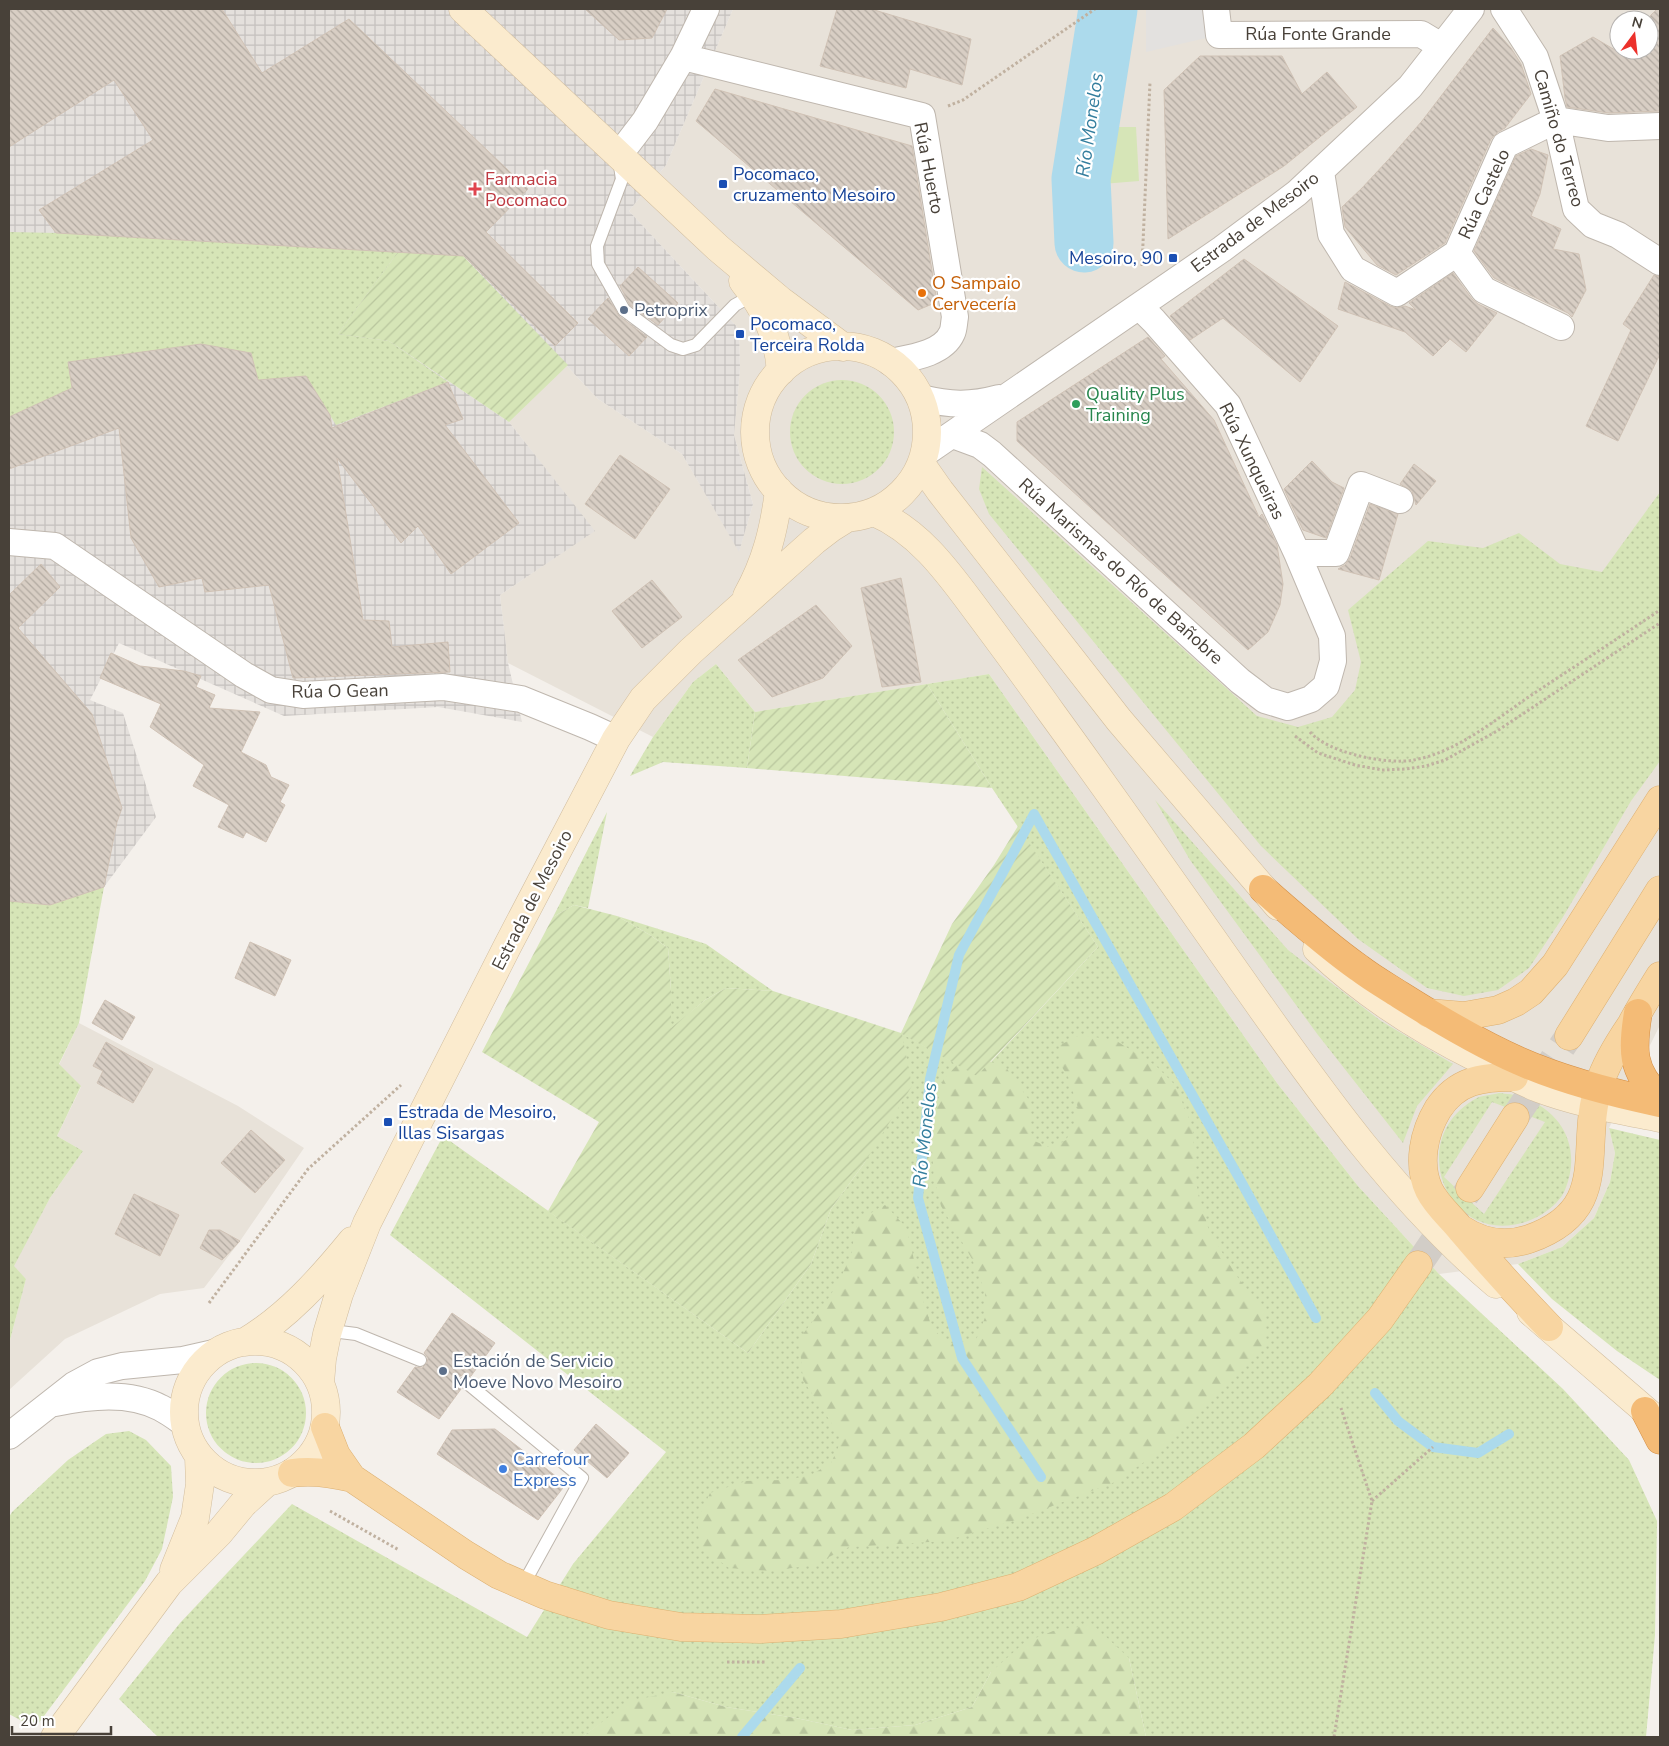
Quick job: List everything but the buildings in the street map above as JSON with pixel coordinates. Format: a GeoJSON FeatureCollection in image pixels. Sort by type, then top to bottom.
{"type":"FeatureCollection","features":[{"type":"Feature","properties":{"kind":"highway"},"geometry":{"type":"LineString","coordinates":[[1262,889],[1359,969],[1428,1013],[1519,1061],[1596,1096],[1660,1103]]}},
{"type":"Feature","properties":{"kind":"highway"},"geometry":{"type":"LineString","coordinates":[[1638,1013],[1634,1040],[1636,1059],[1648,1086],[1660,1098]]}},
{"type":"Feature","properties":{"kind":"highway"},"geometry":{"type":"LineString","coordinates":[[1652,1418],[1660,1440]]}},
{"type":"Feature","properties":{"kind":"main road"},"geometry":{"type":"LineString","coordinates":[[1428,1013],[1464,1016],[1498,1010],[1516,1002],[1531,992],[1555,966],[1660,800]]}},
{"type":"Feature","properties":{"kind":"main road"},"geometry":{"type":"LineString","coordinates":[[1569,1036],[1660,890]]}},
{"type":"Feature","properties":{"kind":"main road"},"geometry":{"type":"LineString","coordinates":[[1461,1229],[1472,1237],[1484,1241],[1503,1244],[1515,1243],[1542,1234],[1554,1228],[1569,1216],[1584,1192],[1589,1175],[1591,1135],[1596,1096],[1610,1058],[1660,976]]}},
{"type":"Feature","properties":{"kind":"main road"},"geometry":{"type":"LineString","coordinates":[[1514,1078],[1491,1077],[1472,1080],[1445,1099],[1434,1116],[1426,1135],[1423,1156],[1425,1176],[1429,1189],[1446,1214],[1549,1327]]}},
{"type":"Feature","properties":{"kind":"main road"},"geometry":{"type":"LineString","coordinates":[[1470,1188],[1515,1118]]}},
{"type":"Feature","properties":{"kind":"main road"},"geometry":{"type":"LineString","coordinates":[[280,1478],[308,1471],[331,1473],[352,1478],[499,1575],[545,1595],[610,1614],[681,1627],[760,1629],[841,1624],[941,1607],[1018,1586],[1095,1551],[1173,1508],[1254,1446],[1320,1385],[1380,1319],[1418,1265]]}},
{"type":"Feature","properties":{"kind":"main road"},"geometry":{"type":"LineString","coordinates":[[325,1427],[336,1455],[352,1478]]}},
{"type":"Feature","properties":{"kind":"street"},"geometry":{"type":"LineString","coordinates":[[463,9],[718,248],[781,301],[843,347]]}},
{"type":"Feature","properties":{"kind":"street"},"geometry":{"type":"LineString","coordinates":[[619,155],[644,121],[683,58],[706,9]]}},
{"type":"Feature","properties":{"kind":"street","name":"Rúa Fonte Grande"},"geometry":{"type":"LineString","coordinates":[[1216,9],[1219,35],[1421,34],[1441,46]]}},
{"type":"Feature","properties":{"kind":"street","name":"Estrada de Mesoiro"},"geometry":{"type":"LineString","coordinates":[[923,458],[1005,397],[1140,307],[1290,199],[1410,87],[1471,9]]}},
{"type":"Feature","properties":{"kind":"street","name":"Camiño do Terreo"},"geometry":{"type":"LineString","coordinates":[[1504,9],[1535,57],[1556,120],[1576,209],[1592,224],[1618,235],[1660,262]]}},
{"type":"Feature","properties":{"kind":"street","name":"Rúa Huerto"},"geometry":{"type":"LineString","coordinates":[[683,58],[922,116],[954,325],[953,332],[945,343],[933,350],[890,362]]}},
{"type":"Feature","properties":{"kind":"street"},"geometry":{"type":"LineString","coordinates":[[1556,120],[1608,128],[1660,126]]}},
{"type":"Feature","properties":{"kind":"street","name":"Rúa Castelo"},"geometry":{"type":"LineString","coordinates":[[1321,172],[1331,234],[1353,270],[1397,293],[1457,253],[1505,145],[1556,120]]}},
{"type":"Feature","properties":{"kind":"street"},"geometry":{"type":"LineString","coordinates":[[718,248],[758,300],[775,335],[780,355],[781,371]]}},
{"type":"Feature","properties":{"kind":"street","name":"Rúa Castelo"},"geometry":{"type":"LineString","coordinates":[[1457,253],[1484,290],[1561,327]]}},
{"type":"Feature","properties":{"kind":"street","name":"Rúa Xunqueiras"},"geometry":{"type":"LineString","coordinates":[[1140,307],[1228,405],[1297,553],[1332,636],[1333,660],[1326,686],[1311,699],[1288,707]]}},
{"type":"Feature","properties":{"kind":"street","name":"Estrada de Mesoiro"},"geometry":{"type":"LineString","coordinates":[[843,347],[868,350],[890,362],[903,372],[913,384],[926,416],[928,434],[923,458],[914,479],[903,493],[889,504],[861,516],[847,518],[828,517],[810,512],[793,504],[779,492],[766,474],[758,453],[755,431],[758,409],[767,388],[781,371],[794,360],[810,352],[826,348],[843,347]]}},
{"type":"Feature","properties":{"kind":"street","name":"Estrada de Mesoiro"},"geometry":{"type":"LineString","coordinates":[[920,398],[950,404],[968,405],[1005,397]]}},
{"type":"Feature","properties":{"kind":"street","name":"Rúa Marismas do Río de Bañobre"},"geometry":{"type":"LineString","coordinates":[[953,435],[980,445],[992,454],[1240,680],[1265,700],[1288,707]]}},
{"type":"Feature","properties":{"kind":"street"},"geometry":{"type":"LineString","coordinates":[[923,458],[940,491],[1118,720],[1262,889],[1308,940],[1335,966],[1360,988],[1409,1020],[1458,1049],[1514,1078],[1540,1088],[1596,1096],[1660,1118]]}},
{"type":"Feature","properties":{"kind":"street"},"geometry":{"type":"LineString","coordinates":[[1297,553],[1336,553],[1361,485],[1400,500]]}},
{"type":"Feature","properties":{"kind":"street","name":"Estrada de Mesoiro"},"geometry":{"type":"LineString","coordinates":[[740,608],[756,579],[767,550],[774,527],[779,492]]}},
{"type":"Feature","properties":{"kind":"street"},"geometry":{"type":"LineString","coordinates":[[874,512],[890,519],[906,530],[948,572],[1094,770],[1305,1070],[1407,1197],[1455,1247],[1493,1282],[1549,1327],[1652,1418]]}},
{"type":"Feature","properties":{"kind":"street","name":"Estrada de Mesoiro"},"geometry":{"type":"LineString","coordinates":[[320,1383],[327,1334],[339,1294],[367,1223],[507,947],[616,740],[644,699],[691,651],[814,541],[847,518]]}},
{"type":"Feature","properties":{"kind":"street","name":"Rúa O Gean"},"geometry":{"type":"LineString","coordinates":[[9,542],[55,546],[244,675],[271,690],[303,695],[453,689],[521,699],[590,727],[616,740]]}},
{"type":"Feature","properties":{"kind":"street","name":"Estrada de Mesoiro"},"geometry":{"type":"LineString","coordinates":[[245,1342],[277,1319],[321,1278],[367,1223]]}},
{"type":"Feature","properties":{"kind":"street"},"geometry":{"type":"LineString","coordinates":[[9,1436],[74,1385],[98,1372],[122,1366],[183,1360],[214,1353],[232,1344],[245,1342],[262,1341],[280,1345],[296,1354],[310,1367],[320,1383],[324,1397],[325,1427],[313,1453],[304,1464],[243,1504],[219,1533],[169,1583],[55,1737]]}},
{"type":"Feature","properties":{"kind":"street"},"geometry":{"type":"LineString","coordinates":[[214,1353],[192,1377],[183,1407],[187,1435],[198,1457],[212,1470],[229,1479],[248,1484],[280,1478]]}},
{"type":"Feature","properties":{"kind":"street"},"geometry":{"type":"LineString","coordinates":[[52,1404],[80,1398],[121,1396],[161,1407],[184,1423]]}},
{"type":"Feature","properties":{"kind":"street"},"geometry":{"type":"LineString","coordinates":[[169,1583],[195,1518],[200,1484],[198,1457]]}},
{"type":"Feature","properties":{"kind":"lane"},"geometry":{"type":"LineString","coordinates":[[619,155],[622,179],[597,246],[598,264],[624,310],[671,345],[683,349],[696,345],[735,304],[744,300],[758,300]]}},
{"type":"Feature","properties":{"kind":"lane"},"geometry":{"type":"LineString","coordinates":[[327,1334],[340,1332],[356,1334],[420,1360]]}},
{"type":"Feature","properties":{"kind":"lane"},"geometry":{"type":"LineString","coordinates":[[466,1382],[582,1478],[523,1585]]}},
{"type":"Feature","properties":{"kind":"path"},"geometry":{"type":"LineString","coordinates":[[922,116],[963,100],[1095,9]]}},
{"type":"Feature","properties":{"kind":"path"},"geometry":{"type":"LineString","coordinates":[[1140,307],[1150,82]]}},
{"type":"Feature","properties":{"kind":"path"},"geometry":{"type":"LineString","coordinates":[[1288,707],[1313,735],[1333,747],[1360,757],[1391,761],[1413,760],[1457,744],[1660,610]]}},
{"type":"Feature","properties":{"kind":"path"},"geometry":{"type":"LineString","coordinates":[[1288,707],[1291,733],[1318,753],[1355,765],[1382,770],[1426,766],[1444,760],[1497,731],[1660,623]]}},
{"type":"Feature","properties":{"kind":"path"},"geometry":{"type":"LineString","coordinates":[[209,1303],[308,1169],[406,1080],[442,1077]]}},
{"type":"Feature","properties":{"kind":"path"},"geometry":{"type":"LineString","coordinates":[[1320,1385],[1342,1409],[1372,1502],[1334,1737]]}},
{"type":"Feature","properties":{"kind":"path"},"geometry":{"type":"LineString","coordinates":[[1334,1415],[1342,1409]]}},
{"type":"Feature","properties":{"kind":"path"},"geometry":{"type":"LineString","coordinates":[[1372,1502],[1432,1447]]}},
{"type":"Feature","properties":{"kind":"path"},"geometry":{"type":"LineString","coordinates":[[330,1511],[405,1553]]}},
{"type":"Feature","properties":{"kind":"path"},"geometry":{"type":"LineString","coordinates":[[720,1661],[757,1663],[775,1661]]}},
{"type":"Feature","properties":{"kind":"shaded area"},"geometry":{"type":"Polygon","coordinates":[[[9,9],[733,9],[666,165],[629,211],[739,329],[740,369],[734,435],[753,504],[739,552],[682,454],[598,399],[463,256],[389,341],[509,422],[595,531],[500,595],[508,663],[522,722],[438,707],[284,716],[119,643],[90,700],[123,713],[156,817],[104,887],[50,905],[9,901],[9,9]]]}},
{"type":"Feature","properties":{"kind":"shaded area"},"geometry":{"type":"Polygon","coordinates":[[[733,9],[1660,9],[1660,1025],[1609,1128],[1615,1153],[1610,1182],[1594,1218],[1562,1247],[1518,1264],[1439,1274],[1358,1186],[1277,1083],[989,674],[755,712],[716,664],[693,682],[653,737],[508,663],[500,595],[594,531],[509,422],[463,256],[598,399],[682,454],[739,551],[753,504],[734,435],[740,369],[739,329],[629,211],[666,165],[733,9]]]}},
{"type":"Feature","properties":{"kind":"shaded area"},"geometry":{"type":"Polygon","coordinates":[[[1146,9],[1216,9],[1219,35],[1146,52],[1146,9]]]}},
{"type":"Feature","properties":{"kind":"shaded area"},"geometry":{"type":"Polygon","coordinates":[[[79,1023],[238,1106],[304,1148],[240,1241],[204,1288],[160,1294],[65,1339],[9,1390],[9,1344],[26,1279],[13,1266],[50,1198],[83,1151],[57,1136],[81,1087],[59,1065],[79,1023]]]}},
{"type":"Feature","properties":{"kind":"green space"},"geometry":{"type":"Polygon","coordinates":[[[1102,127],[1136,127],[1139,181],[1102,184],[1102,127]]]}},
{"type":"Feature","properties":{"kind":"green space"},"geometry":{"type":"Polygon","coordinates":[[[9,232],[398,252],[338,334],[389,341],[448,382],[336,425],[306,376],[258,380],[251,353],[201,344],[69,362],[72,388],[9,417],[9,232]]]}},
{"type":"Feature","properties":{"kind":"green space"},"geometry":{"type":"Polygon","coordinates":[[[398,252],[463,256],[568,365],[509,422],[389,341],[338,334],[398,252]]]}},
{"type":"Feature","properties":{"kind":"green space"},"geometry":{"type":"Polygon","coordinates":[[[842,380],[862,384],[879,395],[890,412],[894,432],[890,452],[879,469],[862,480],[842,484],[822,480],[805,469],[794,452],[790,432],[794,412],[805,395],[822,384],[842,380]]]}},
{"type":"Feature","properties":{"kind":"green space"},"geometry":{"type":"Polygon","coordinates":[[[982,467],[1257,716],[1298,727],[1332,717],[1355,690],[1361,662],[1348,610],[1428,541],[1483,548],[1519,533],[1560,564],[1602,572],[1660,492],[1660,761],[1631,801],[1563,917],[1529,968],[1498,990],[1464,996],[1427,988],[1358,939],[1261,846],[989,514],[979,489],[982,467]]]}},
{"type":"Feature","properties":{"kind":"green space"},"geometry":{"type":"Polygon","coordinates":[[[716,664],[755,712],[747,768],[663,762],[630,776],[653,737],[693,682],[716,664]]]}},
{"type":"Feature","properties":{"kind":"green space"},"geometry":{"type":"Polygon","coordinates":[[[989,674],[1277,1083],[1358,1186],[1439,1274],[1563,1389],[1629,1460],[1657,1521],[1655,1635],[1646,1737],[1146,1737],[1129,1658],[991,1672],[972,1707],[915,1725],[852,1730],[796,1718],[726,1707],[673,1692],[603,1722],[582,1737],[158,1737],[119,1699],[180,1623],[292,1504],[527,1637],[573,1564],[666,1452],[390,1235],[443,1136],[748,1353],[811,1264],[831,1209],[865,1162],[901,1033],[978,1076],[1098,947],[992,788],[927,684],[989,674]]]}},
{"type":"Feature","properties":{"kind":"green space"},"geometry":{"type":"Polygon","coordinates":[[[927,684],[992,788],[747,768],[755,712],[927,684]]]}},
{"type":"Feature","properties":{"kind":"green space"},"geometry":{"type":"Polygon","coordinates":[[[1155,800],[1288,950],[1381,1021],[1453,1064],[1417,1106],[1403,1143],[1318,1035],[1190,860],[1155,800]]]}},
{"type":"Feature","properties":{"kind":"green space"},"geometry":{"type":"Polygon","coordinates":[[[607,812],[588,908],[574,905],[553,917],[607,812]]]}},
{"type":"Feature","properties":{"kind":"green space"},"geometry":{"type":"Polygon","coordinates":[[[1018,826],[1098,947],[977,1076],[902,1034],[912,1086],[865,1162],[831,1209],[811,1264],[748,1353],[548,1211],[599,1122],[482,1052],[553,917],[574,905],[617,916],[668,948],[671,1028],[705,1000],[726,988],[773,991],[901,1033],[952,924],[994,865],[1018,826]]]}},
{"type":"Feature","properties":{"kind":"green space"},"geometry":{"type":"Polygon","coordinates":[[[104,887],[79,1023],[59,1064],[81,1086],[57,1136],[83,1151],[50,1198],[14,1266],[26,1279],[9,1344],[9,901],[50,905],[104,887]]]}},
{"type":"Feature","properties":{"kind":"green space"},"geometry":{"type":"Polygon","coordinates":[[[617,916],[706,944],[773,991],[726,988],[705,1000],[671,1029],[668,948],[617,916]]]}},
{"type":"Feature","properties":{"kind":"green space"},"geometry":{"type":"Polygon","coordinates":[[[1080,1035],[1115,1040],[1156,1066],[1175,1085],[1193,1128],[1195,1180],[1209,1231],[1236,1275],[1266,1314],[1264,1344],[1231,1380],[1153,1456],[1115,1482],[1016,1520],[945,1541],[849,1547],[813,1565],[771,1571],[729,1568],[702,1548],[697,1521],[710,1493],[746,1481],[786,1480],[811,1475],[831,1463],[842,1439],[803,1380],[799,1339],[822,1308],[842,1275],[852,1252],[855,1229],[863,1219],[885,1205],[904,1225],[910,1241],[921,1294],[931,1325],[946,1344],[976,1340],[986,1315],[985,1291],[972,1259],[941,1206],[934,1178],[931,1137],[943,1080],[957,1065],[973,1057],[1005,1066],[1029,1100],[1032,1140],[1051,1148],[1066,1140],[1073,1127],[1078,1108],[1068,1076],[1059,1063],[1060,1045],[1080,1035]]]}},
{"type":"Feature","properties":{"kind":"green space"},"geometry":{"type":"Polygon","coordinates":[[[1499,1093],[1519,1096],[1536,1103],[1548,1112],[1565,1133],[1570,1146],[1571,1160],[1570,1175],[1565,1190],[1554,1205],[1544,1213],[1528,1221],[1500,1226],[1476,1220],[1457,1205],[1444,1185],[1439,1162],[1442,1138],[1454,1116],[1477,1098],[1499,1093]],[[1492,1102],[1444,1177],[1484,1214],[1545,1122],[1492,1102]]]}},
{"type":"Feature","properties":{"kind":"green space"},"geometry":{"type":"Polygon","coordinates":[[[1609,1128],[1660,1140],[1660,1380],[1617,1351],[1552,1299],[1518,1264],[1562,1247],[1594,1218],[1610,1182],[1615,1153],[1609,1128]]]}},
{"type":"Feature","properties":{"kind":"green space"},"geometry":{"type":"Polygon","coordinates":[[[256,1363],[275,1367],[292,1377],[302,1394],[306,1413],[302,1432],[292,1449],[275,1459],[256,1463],[237,1459],[220,1449],[210,1432],[206,1413],[210,1394],[220,1377],[237,1367],[256,1363]]]}},
{"type":"Feature","properties":{"kind":"green space"},"geometry":{"type":"Polygon","coordinates":[[[129,1431],[146,1440],[171,1466],[173,1497],[162,1549],[145,1581],[35,1728],[9,1714],[9,1517],[12,1512],[68,1460],[106,1434],[129,1431]]]}},
{"type":"Feature","properties":{"kind":"green space"},"geometry":{"type":"Polygon","coordinates":[[[1093,1625],[1129,1658],[1146,1737],[582,1737],[630,1701],[673,1692],[726,1707],[796,1718],[852,1730],[915,1725],[972,1707],[991,1672],[1025,1642],[1056,1630],[1093,1625]]]}},
{"type":"Feature","properties":{"kind":"waterway","name":"Río Monelos"},"geometry":{"type":"LineString","coordinates":[[1084,243],[1081,179],[1108,9]]}},
{"type":"Feature","properties":{"kind":"waterway","name":"Río Monelos"},"geometry":{"type":"LineString","coordinates":[[1034,814],[959,955],[930,1079],[918,1198],[962,1358],[1041,1477]]}},
{"type":"Feature","properties":{"kind":"waterway"},"geometry":{"type":"LineString","coordinates":[[1034,814],[1316,1318]]}},
{"type":"Feature","properties":{"kind":"waterway"},"geometry":{"type":"LineString","coordinates":[[1375,1393],[1398,1421],[1433,1447],[1478,1453],[1509,1434]]}},
{"type":"Feature","properties":{"kind":"waterway","name":"Río Monelos"},"geometry":{"type":"LineString","coordinates":[[742,1737],[800,1668]]}},
{"type":"Feature","properties":{"kind":"tunnel"},"geometry":{"type":"LineString","coordinates":[[1515,1117],[1569,1036]]}},
{"type":"Feature","properties":{"kind":"tunnel"},"geometry":{"type":"LineString","coordinates":[[1418,1265],[1470,1188]]}},
{"type":"Feature","properties":{"kind":"place","name":"Pocomaco, cruzamento Mesoiro"},"geometry":{"type":"Point","coordinates":[723,184]}},
{"type":"Feature","properties":{"kind":"place","name":"Farmacia Pocomaco"},"geometry":{"type":"Point","coordinates":[475,189]}},
{"type":"Feature","properties":{"kind":"place","name":"Mesoiro, 90"},"geometry":{"type":"Point","coordinates":[1173,258]}},
{"type":"Feature","properties":{"kind":"place","name":"O Sampaio Cervecería"},"geometry":{"type":"Point","coordinates":[922,293]}},
{"type":"Feature","properties":{"kind":"place","name":"Petroprix"},"geometry":{"type":"Point","coordinates":[624,310]}},
{"type":"Feature","properties":{"kind":"place","name":"Pocomaco, Terceira Rolda"},"geometry":{"type":"Point","coordinates":[740,334]}},
{"type":"Feature","properties":{"kind":"place","name":"Quality Plus Training"},"geometry":{"type":"Point","coordinates":[1076,404]}},
{"type":"Feature","properties":{"kind":"place","name":"Estrada de Mesoiro, Illas Sisargas"},"geometry":{"type":"Point","coordinates":[388,1122]}},
{"type":"Feature","properties":{"kind":"place","name":"Estación de Servicio Moeve Novo Mesoiro"},"geometry":{"type":"Point","coordinates":[443,1371]}},
{"type":"Feature","properties":{"kind":"place","name":"Carrefour Express"},"geometry":{"type":"Point","coordinates":[503,1469]}}]}
